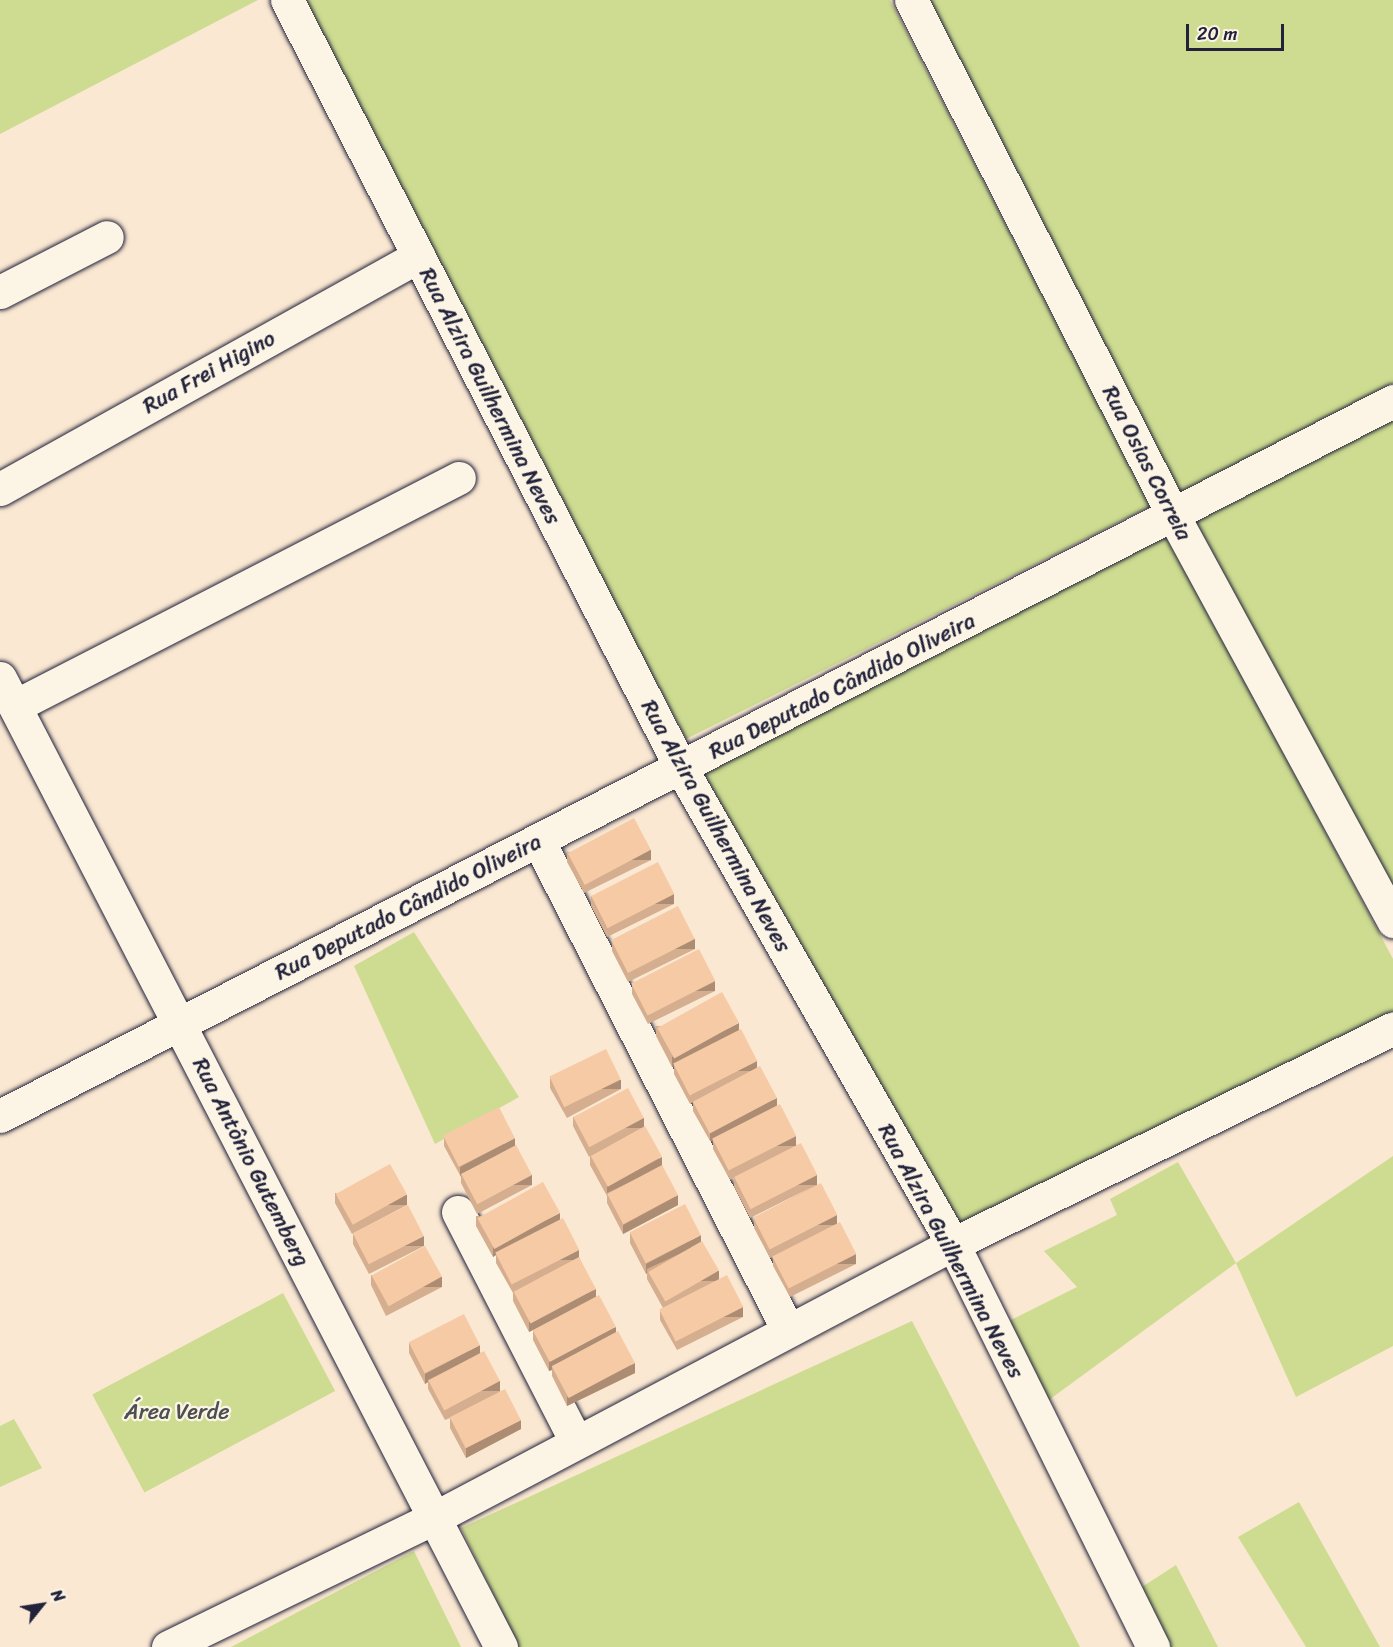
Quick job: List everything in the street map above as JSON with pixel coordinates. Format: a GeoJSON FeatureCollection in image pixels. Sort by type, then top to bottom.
{"type":"FeatureCollection","features":[{"type":"Feature","properties":{"kind":"street","name":"Rua Alzira Guilhermina Neves"},"geometry":{"type":"LineString","coordinates":[[287,0],[681,768],[953,1244],[1154,1647]]}},
{"type":"Feature","properties":{"kind":"street","name":"Rua Osias Correia"},"geometry":{"type":"LineString","coordinates":[[911,0],[1174,518],[1393,921]]}},
{"type":"Feature","properties":{"kind":"street"},"geometry":{"type":"LineString","coordinates":[[0,292],[106,237]]}},
{"type":"Feature","properties":{"kind":"street","name":"Rua Frei Higino"},"geometry":{"type":"LineString","coordinates":[[0,489],[419,255]]}},
{"type":"Feature","properties":{"kind":"street","name":"Rua Deputado Cândido Oliveira"},"geometry":{"type":"LineString","coordinates":[[0,1116],[1174,518],[1393,401]]}},
{"type":"Feature","properties":{"kind":"street"},"geometry":{"type":"LineString","coordinates":[[15,706],[459,478]]}},
{"type":"Feature","properties":{"kind":"street","name":"Rua Antônio Gutemberg"},"geometry":{"type":"LineString","coordinates":[[0,678],[436,1517],[501,1647]]}},
{"type":"Feature","properties":{"kind":"street"},"geometry":{"type":"LineString","coordinates":[[538,840],[788,1330]]}},
{"type":"Feature","properties":{"kind":"street"},"geometry":{"type":"LineString","coordinates":[[168,1647],[436,1517],[953,1244],[1393,1028]]}},
{"type":"Feature","properties":{"kind":"street"},"geometry":{"type":"LineString","coordinates":[[458,1212],[576,1442]]}},
{"type":"Feature","properties":{"kind":"green space"},"geometry":{"type":"Polygon","coordinates":[[[0,0],[258,0],[0,134],[0,0]]]}},
{"type":"Feature","properties":{"kind":"green space"},"geometry":{"type":"Polygon","coordinates":[[[296,0],[890,0],[1151,506],[686,739],[296,0]]]}},
{"type":"Feature","properties":{"kind":"green space"},"geometry":{"type":"Polygon","coordinates":[[[929,0],[1393,0],[1393,383],[1181,496],[929,0]]]}},
{"type":"Feature","properties":{"kind":"green space"},"geometry":{"type":"Polygon","coordinates":[[[1393,416],[1393,894],[1194,522],[1393,416]]]}},
{"type":"Feature","properties":{"kind":"green space"},"geometry":{"type":"Polygon","coordinates":[[[1167,533],[1393,959],[1393,1013],[959,1226],[696,772],[1167,533]]]}},
{"type":"Feature","properties":{"kind":"green space"},"geometry":{"type":"Polygon","coordinates":[[[414,932],[519,1097],[435,1144],[354,966],[414,932]]]}},
{"type":"Feature","properties":{"kind":"green space"},"geometry":{"type":"Polygon","coordinates":[[[1393,1156],[1393,1346],[1296,1397],[1236,1263],[1393,1156]]]}},
{"type":"Feature","properties":{"kind":"green space"},"geometry":{"type":"Polygon","coordinates":[[[1178,1162],[1236,1263],[1042,1405],[1001,1325],[1077,1287],[1044,1251],[1117,1215],[1110,1199],[1178,1162]]]}},
{"type":"Feature","properties":{"kind":"green space","name":"Área Verde"},"geometry":{"type":"Polygon","coordinates":[[[283,1293],[335,1391],[144,1492],[92,1394],[283,1293]]]}},
{"type":"Feature","properties":{"kind":"green space"},"geometry":{"type":"Polygon","coordinates":[[[912,1321],[1080,1647],[519,1647],[461,1528],[912,1321]]]}},
{"type":"Feature","properties":{"kind":"green space"},"geometry":{"type":"Polygon","coordinates":[[[14,1419],[42,1468],[0,1487],[0,1426],[14,1419]]]}},
{"type":"Feature","properties":{"kind":"green space"},"geometry":{"type":"Polygon","coordinates":[[[1299,1502],[1380,1647],[1306,1647],[1238,1537],[1299,1502]]]}},
{"type":"Feature","properties":{"kind":"green space"},"geometry":{"type":"Polygon","coordinates":[[[414,1551],[461,1647],[231,1647],[414,1551]]]}},
{"type":"Feature","properties":{"kind":"green space"},"geometry":{"type":"Polygon","coordinates":[[[1176,1565],[1218,1647],[1157,1647],[1128,1596],[1176,1565]]]}},
{"type":"Feature","properties":{"kind":"building"},"geometry":{"type":"Polygon","coordinates":[[[634,818],[651,850],[585,885],[568,853],[634,818]]]}},
{"type":"Feature","properties":{"kind":"building"},"geometry":{"type":"Polygon","coordinates":[[[658,862],[674,894],[608,928],[591,896],[658,862]]]}},
{"type":"Feature","properties":{"kind":"building"},"geometry":{"type":"Polygon","coordinates":[[[678,906],[695,939],[628,973],[611,940],[678,906]]]}},
{"type":"Feature","properties":{"kind":"building"},"geometry":{"type":"Polygon","coordinates":[[[699,949],[715,981],[648,1016],[631,984],[699,949]]]}},
{"type":"Feature","properties":{"kind":"building"},"geometry":{"type":"Polygon","coordinates":[[[722,992],[739,1023],[674,1058],[657,1028],[722,992]]]}},
{"type":"Feature","properties":{"kind":"building"},"geometry":{"type":"Polygon","coordinates":[[[741,1029],[757,1061],[690,1096],[673,1064],[741,1029]]]}},
{"type":"Feature","properties":{"kind":"building"},"geometry":{"type":"Polygon","coordinates":[[[606,1049],[621,1080],[564,1107],[549,1077],[606,1049]]]}},
{"type":"Feature","properties":{"kind":"building"},"geometry":{"type":"Polygon","coordinates":[[[760,1066],[777,1098],[710,1133],[693,1102],[760,1066]]]}},
{"type":"Feature","properties":{"kind":"building"},"geometry":{"type":"Polygon","coordinates":[[[628,1088],[644,1118],[589,1147],[573,1117],[628,1088]]]}},
{"type":"Feature","properties":{"kind":"building"},"geometry":{"type":"Polygon","coordinates":[[[780,1104],[796,1136],[729,1171],[712,1139],[780,1104]]]}},
{"type":"Feature","properties":{"kind":"building"},"geometry":{"type":"Polygon","coordinates":[[[499,1107],[515,1138],[459,1167],[443,1136],[499,1107]]]}},
{"type":"Feature","properties":{"kind":"building"},"geometry":{"type":"Polygon","coordinates":[[[645,1126],[662,1157],[608,1187],[591,1156],[645,1126]]]}},
{"type":"Feature","properties":{"kind":"building"},"geometry":{"type":"Polygon","coordinates":[[[801,1143],[817,1175],[751,1209],[734,1177],[801,1143]]]}},
{"type":"Feature","properties":{"kind":"building"},"geometry":{"type":"Polygon","coordinates":[[[516,1145],[532,1175],[477,1204],[461,1174],[516,1145]]]}},
{"type":"Feature","properties":{"kind":"building"},"geometry":{"type":"Polygon","coordinates":[[[390,1164],[407,1195],[353,1225],[336,1194],[390,1164]]]}},
{"type":"Feature","properties":{"kind":"building"},"geometry":{"type":"Polygon","coordinates":[[[662,1165],[678,1195],[623,1224],[607,1194],[662,1165]]]}},
{"type":"Feature","properties":{"kind":"building"},"geometry":{"type":"Polygon","coordinates":[[[543,1182],[560,1213],[494,1249],[477,1218],[543,1182]]]}},
{"type":"Feature","properties":{"kind":"building"},"geometry":{"type":"Polygon","coordinates":[[[821,1183],[837,1215],[770,1250],[753,1218],[821,1183]]]}},
{"type":"Feature","properties":{"kind":"building"},"geometry":{"type":"Polygon","coordinates":[[[685,1204],[701,1235],[646,1263],[630,1232],[685,1204]]]}},
{"type":"Feature","properties":{"kind":"building"},"geometry":{"type":"Polygon","coordinates":[[[408,1205],[424,1236],[369,1264],[353,1233],[408,1205]]]}},
{"type":"Feature","properties":{"kind":"building"},"geometry":{"type":"Polygon","coordinates":[[[563,1218],[579,1250],[512,1285],[495,1253],[563,1218]]]}},
{"type":"Feature","properties":{"kind":"building"},"geometry":{"type":"Polygon","coordinates":[[[840,1222],[856,1254],[789,1289],[772,1257],[840,1222]]]}},
{"type":"Feature","properties":{"kind":"building"},"geometry":{"type":"Polygon","coordinates":[[[702,1241],[719,1270],[665,1301],[648,1272],[702,1241]]]}},
{"type":"Feature","properties":{"kind":"building"},"geometry":{"type":"Polygon","coordinates":[[[425,1246],[442,1277],[389,1306],[372,1276],[425,1246]]]}},
{"type":"Feature","properties":{"kind":"building"},"geometry":{"type":"Polygon","coordinates":[[[579,1257],[596,1289],[531,1324],[514,1292],[579,1257]]]}},
{"type":"Feature","properties":{"kind":"building"},"geometry":{"type":"Polygon","coordinates":[[[727,1275],[743,1307],[676,1342],[659,1310],[727,1275]]]}},
{"type":"Feature","properties":{"kind":"building"},"geometry":{"type":"Polygon","coordinates":[[[599,1295],[616,1327],[550,1362],[533,1330],[599,1295]]]}},
{"type":"Feature","properties":{"kind":"building"},"geometry":{"type":"Polygon","coordinates":[[[464,1314],[480,1345],[425,1373],[409,1342],[464,1314]]]}},
{"type":"Feature","properties":{"kind":"building"},"geometry":{"type":"Polygon","coordinates":[[[618,1331],[635,1363],[569,1398],[552,1366],[618,1331]]]}},
{"type":"Feature","properties":{"kind":"building"},"geometry":{"type":"Polygon","coordinates":[[[484,1351],[500,1381],[444,1411],[428,1381],[484,1351]]]}},
{"type":"Feature","properties":{"kind":"building"},"geometry":{"type":"Polygon","coordinates":[[[505,1389],[521,1420],[466,1448],[450,1417],[505,1389]]]}}]}
